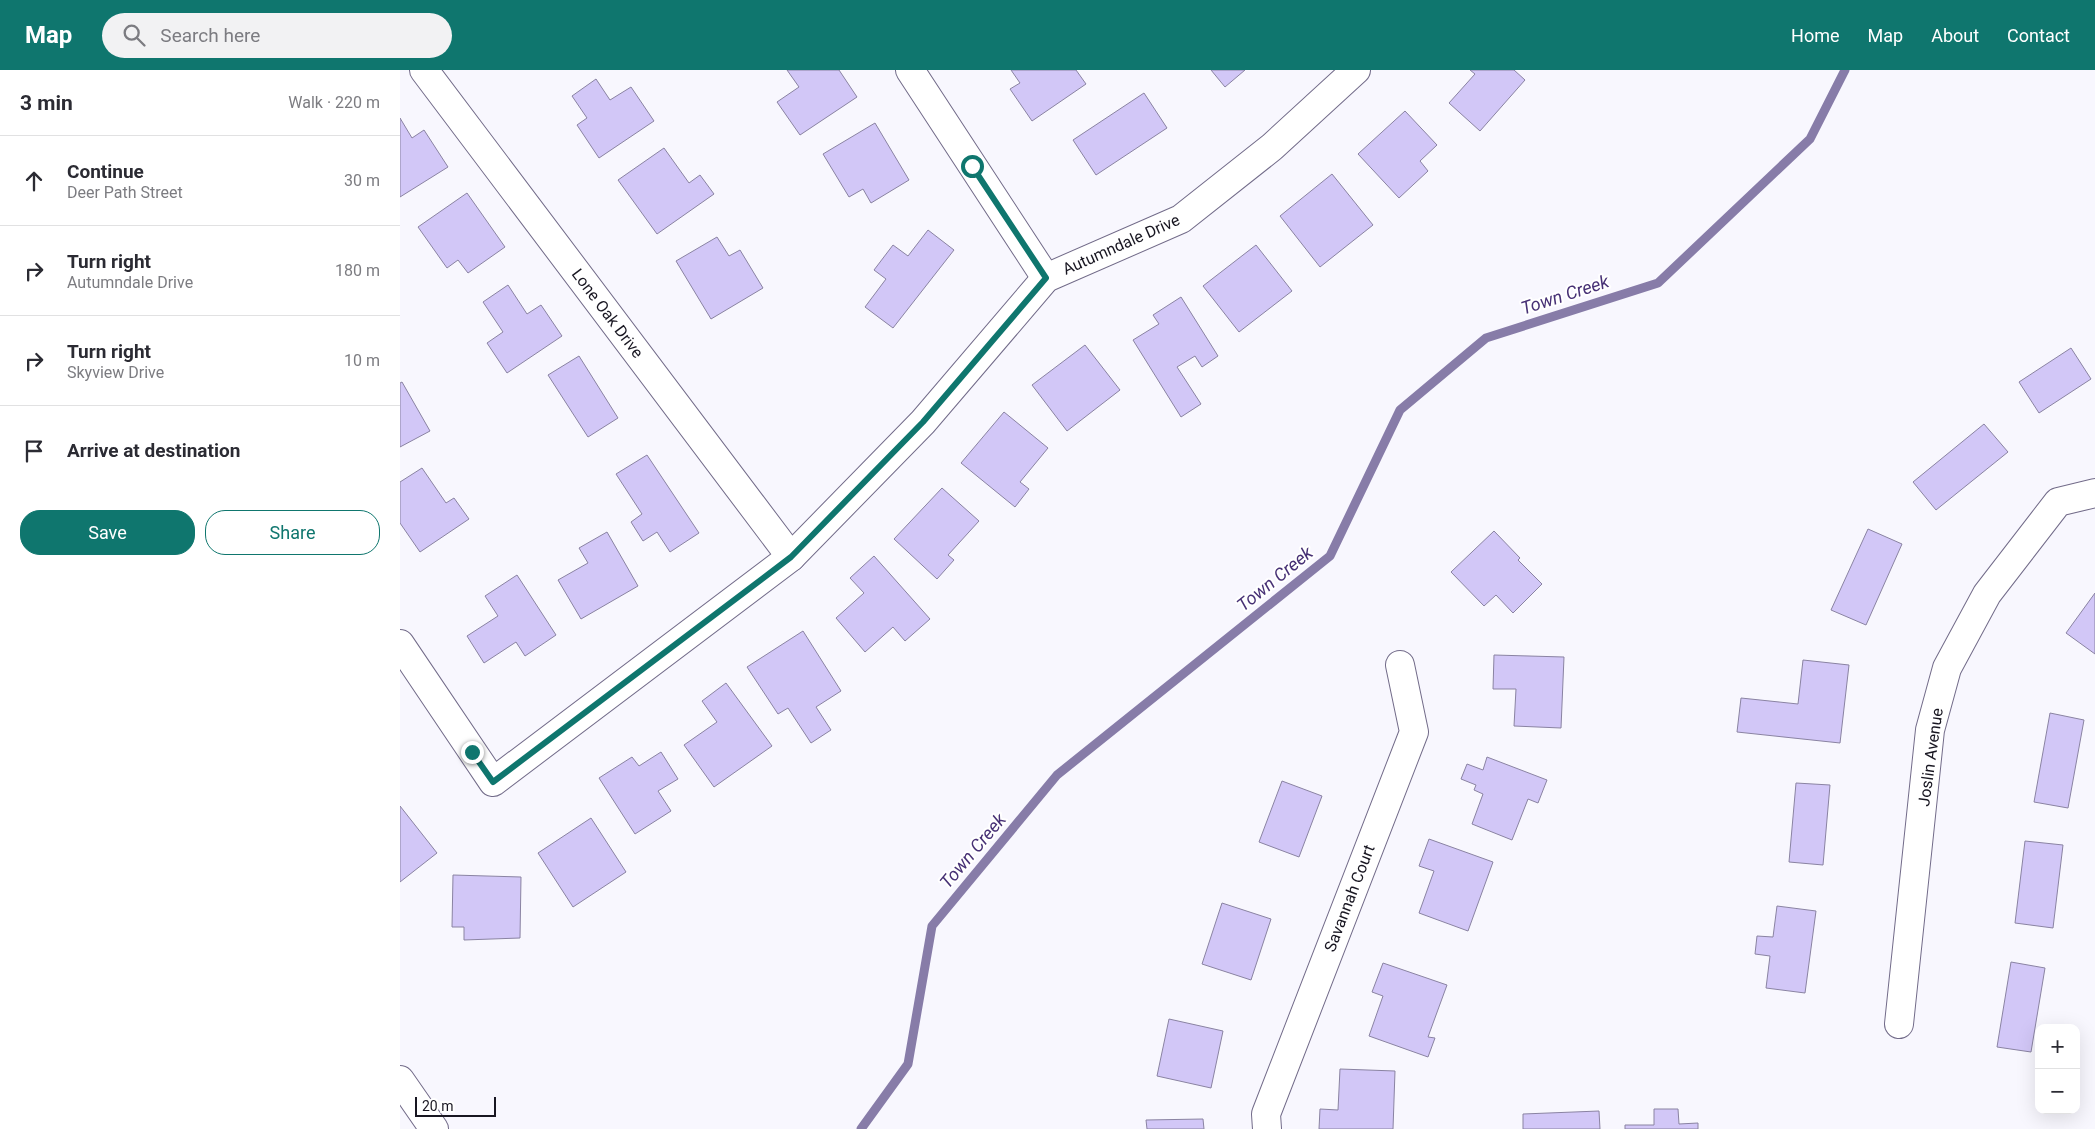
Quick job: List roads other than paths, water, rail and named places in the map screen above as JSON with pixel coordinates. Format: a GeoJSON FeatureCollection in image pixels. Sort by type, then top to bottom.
{"type":"FeatureCollection","features":[{"type":"Feature","properties":{"kind":"main road","name":"Lone Oak Drive"},"geometry":{"type":"LineString","coordinates":[[424,70],[791,557]]}},
{"type":"Feature","properties":{"kind":"main road"},"geometry":{"type":"LineString","coordinates":[[910,70],[1046,278]]}},
{"type":"Feature","properties":{"kind":"main road","name":"Autumndale Drive"},"geometry":{"type":"LineString","coordinates":[[400,644],[493,782],[791,557],[923,422],[1046,278],[1181,219],[1272,147],[1356,70]]}},
{"type":"Feature","properties":{"kind":"main road","name":"Joslin Avenue"},"geometry":{"type":"LineString","coordinates":[[1899,1024],[1930,730],[1947,668],[1987,594],[2058,502],[2095,493]]}},
{"type":"Feature","properties":{"kind":"main road","name":"Savannah Court"},"geometry":{"type":"LineString","coordinates":[[1267,1129],[1266,1114],[1414,732],[1400,664]]}},
{"type":"Feature","properties":{"kind":"main road"},"geometry":{"type":"LineString","coordinates":[[400,1080],[434,1129]]}},
{"type":"Feature","properties":{"kind":"waterway","name":"Town Creek"},"geometry":{"type":"LineString","coordinates":[[861,1129],[908,1064],[932,926],[1057,775],[1330,556],[1400,410],[1486,338],[1658,283],[1810,139],[1845,70]]}}]}
